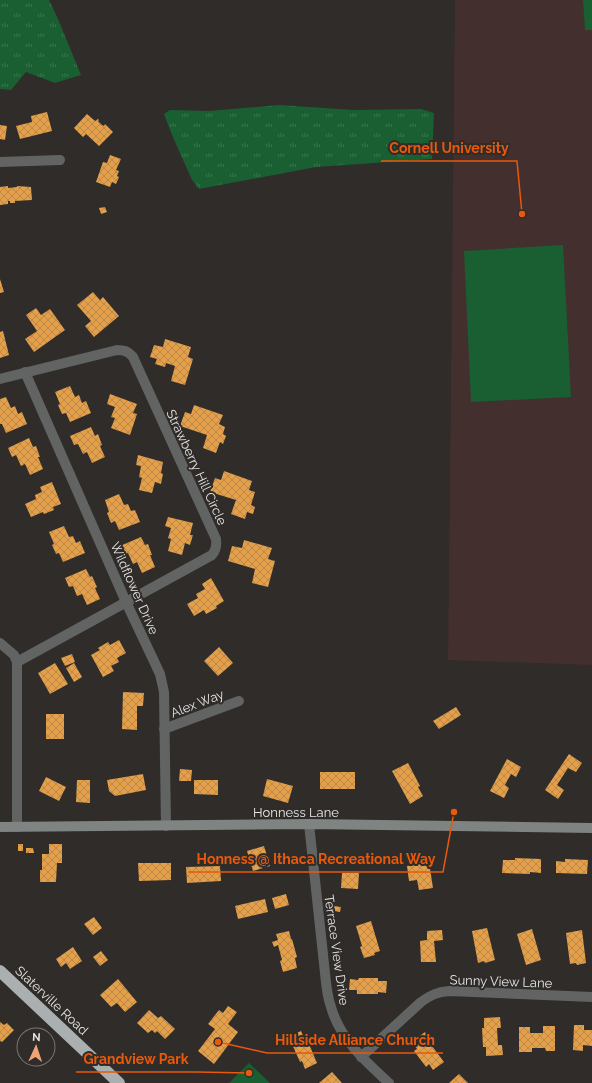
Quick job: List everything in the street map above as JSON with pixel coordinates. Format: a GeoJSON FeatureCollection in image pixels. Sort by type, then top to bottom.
{"type":"FeatureCollection","features":[{"type":"Feature","properties":{"kind":"highway","name":"Slaterville Road"},"geometry":{"type":"LineString","coordinates":[[0,971],[119,1083]]}},
{"type":"Feature","properties":{"kind":"street"},"geometry":{"type":"LineString","coordinates":[[0,162],[60,160]]}},
{"type":"Feature","properties":{"kind":"street","name":"Strawberry Hill Circle"},"geometry":{"type":"LineString","coordinates":[[0,379],[117,350],[127,351],[130,354],[216,539],[217,545],[216,551],[212,555],[17,662]]}},
{"type":"Feature","properties":{"kind":"street","name":"Wildflower Drive"},"geometry":{"type":"LineString","coordinates":[[25,372],[126,602],[160,674],[164,692],[166,826]]}},
{"type":"Feature","properties":{"kind":"street"},"geometry":{"type":"LineString","coordinates":[[0,643],[14,655],[17,662],[16,827]]}},
{"type":"Feature","properties":{"kind":"street","name":"Alex Way"},"geometry":{"type":"LineString","coordinates":[[164,729],[239,701]]}},
{"type":"Feature","properties":{"kind":"street","name":"Honness Lane"},"geometry":{"type":"LineString","coordinates":[[0,827],[309,824],[592,828]]}},
{"type":"Feature","properties":{"kind":"street","name":"Terrace View Drive"},"geometry":{"type":"LineString","coordinates":[[309,824],[329,1000],[335,1019],[348,1041],[361,1057],[389,1083]]}},
{"type":"Feature","properties":{"kind":"street","name":"Sunny View Lane"},"geometry":{"type":"LineString","coordinates":[[361,1057],[421,1002],[439,992],[449,991],[592,997]]}},
{"type":"Feature","properties":{"kind":"shaded area"},"geometry":{"type":"Polygon","coordinates":[[[455,0],[592,0],[592,665],[448,660],[455,0]]]}},
{"type":"Feature","properties":{"kind":"green space"},"geometry":{"type":"Polygon","coordinates":[[[0,0],[49,0],[81,75],[55,83],[26,72],[11,90],[0,89],[0,0]]]}},
{"type":"Feature","properties":{"kind":"green space"},"geometry":{"type":"Polygon","coordinates":[[[583,0],[592,0],[592,30],[585,30],[583,0]]]}},
{"type":"Feature","properties":{"kind":"green space"},"geometry":{"type":"Polygon","coordinates":[[[279,105],[354,110],[421,109],[434,113],[432,159],[316,167],[199,189],[192,180],[164,114],[170,110],[209,111],[279,105]]]}},
{"type":"Feature","properties":{"kind":"green space"},"geometry":{"type":"Polygon","coordinates":[[[563,245],[571,397],[471,402],[464,251],[563,245]]]}},
{"type":"Feature","properties":{"kind":"green space"},"geometry":{"type":"Polygon","coordinates":[[[249,1063],[270,1083],[229,1083],[249,1063]]]}},
{"type":"Feature","properties":{"kind":"building"},"geometry":{"type":"Polygon","coordinates":[[[47,112],[52,131],[20,139],[16,126],[32,122],[31,116],[47,112]]]}},
{"type":"Feature","properties":{"kind":"building"},"geometry":{"type":"Polygon","coordinates":[[[87,114],[95,121],[98,119],[102,125],[104,126],[105,124],[113,132],[99,146],[86,134],[83,137],[74,128],[87,114]]]}},
{"type":"Feature","properties":{"kind":"building"},"geometry":{"type":"Polygon","coordinates":[[[0,125],[7,126],[5,140],[0,139],[0,125]]]}},
{"type":"Feature","properties":{"kind":"building"},"geometry":{"type":"Polygon","coordinates":[[[110,155],[121,159],[116,170],[119,171],[117,176],[119,177],[116,184],[112,182],[110,187],[96,182],[103,162],[107,163],[110,155]]]}},
{"type":"Feature","properties":{"kind":"building"},"geometry":{"type":"Polygon","coordinates":[[[8,186],[8,188],[17,186],[31,187],[32,200],[15,201],[15,203],[10,203],[10,201],[8,201],[8,204],[0,205],[0,187],[8,186]]]}},
{"type":"Feature","properties":{"kind":"building"},"geometry":{"type":"Polygon","coordinates":[[[105,207],[107,212],[101,214],[99,208],[105,207]]]}},
{"type":"Feature","properties":{"kind":"building"},"geometry":{"type":"Polygon","coordinates":[[[0,279],[4,292],[0,293],[0,279]]]}},
{"type":"Feature","properties":{"kind":"building"},"geometry":{"type":"Polygon","coordinates":[[[93,292],[100,300],[103,297],[119,316],[94,337],[85,326],[91,321],[77,305],[93,292]]]}},
{"type":"Feature","properties":{"kind":"building"},"geometry":{"type":"Polygon","coordinates":[[[36,308],[41,315],[50,309],[65,330],[34,352],[25,339],[37,331],[26,315],[36,308]]]}},
{"type":"Feature","properties":{"kind":"building"},"geometry":{"type":"Polygon","coordinates":[[[3,331],[9,355],[0,358],[0,332],[3,331]]]}},
{"type":"Feature","properties":{"kind":"building"},"geometry":{"type":"Polygon","coordinates":[[[165,339],[191,347],[188,357],[193,359],[185,385],[171,381],[175,366],[166,363],[165,367],[155,364],[157,359],[150,357],[154,345],[163,347],[165,339]]]}},
{"type":"Feature","properties":{"kind":"building"},"geometry":{"type":"Polygon","coordinates":[[[70,386],[75,397],[79,395],[82,403],[86,401],[91,413],[70,422],[66,413],[62,414],[55,392],[70,386]]]}},
{"type":"Feature","properties":{"kind":"building"},"geometry":{"type":"Polygon","coordinates":[[[110,394],[137,404],[133,413],[137,414],[130,435],[111,428],[115,418],[111,417],[115,407],[107,404],[110,394]]]}},
{"type":"Feature","properties":{"kind":"building"},"geometry":{"type":"Polygon","coordinates":[[[6,397],[11,408],[15,406],[18,414],[22,412],[27,424],[6,433],[2,424],[0,424],[0,399],[6,397]]]}},
{"type":"Feature","properties":{"kind":"building"},"geometry":{"type":"Polygon","coordinates":[[[194,405],[223,415],[219,424],[225,427],[223,434],[226,436],[223,444],[220,442],[216,453],[203,448],[207,435],[180,426],[185,412],[191,414],[194,405]]]}},
{"type":"Feature","properties":{"kind":"building"},"geometry":{"type":"Polygon","coordinates":[[[91,427],[95,436],[98,434],[102,445],[100,446],[105,457],[92,463],[87,452],[83,454],[78,444],[74,445],[70,436],[91,427]]]}},
{"type":"Feature","properties":{"kind":"building"},"geometry":{"type":"Polygon","coordinates":[[[29,438],[33,447],[36,446],[40,457],[38,457],[43,469],[30,475],[25,464],[21,466],[16,455],[12,457],[8,448],[29,438]]]}},
{"type":"Feature","properties":{"kind":"building"},"geometry":{"type":"Polygon","coordinates":[[[138,455],[163,462],[161,484],[155,482],[152,493],[139,490],[142,478],[139,477],[141,466],[136,465],[138,455]]]}},
{"type":"Feature","properties":{"kind":"building"},"geometry":{"type":"Polygon","coordinates":[[[224,471],[252,481],[249,490],[255,492],[251,505],[255,507],[253,514],[247,512],[245,519],[231,514],[236,500],[210,492],[215,478],[221,480],[224,471]]]}},
{"type":"Feature","properties":{"kind":"building"},"geometry":{"type":"Polygon","coordinates":[[[52,482],[61,504],[53,507],[54,510],[44,514],[43,512],[31,517],[25,504],[36,499],[35,495],[42,492],[40,487],[52,482]]]}},
{"type":"Feature","properties":{"kind":"building"},"geometry":{"type":"Polygon","coordinates":[[[119,494],[124,505],[128,504],[131,511],[135,510],[140,522],[119,530],[115,521],[111,523],[107,513],[109,512],[105,500],[119,494]]]}},
{"type":"Feature","properties":{"kind":"building"},"geometry":{"type":"Polygon","coordinates":[[[168,517],[193,523],[190,535],[193,535],[190,545],[185,543],[182,555],[168,551],[171,539],[168,538],[171,528],[165,526],[168,517]]]}},
{"type":"Feature","properties":{"kind":"building"},"geometry":{"type":"Polygon","coordinates":[[[64,526],[69,537],[73,536],[76,543],[80,541],[85,553],[63,562],[59,553],[56,554],[49,532],[64,526]]]}},
{"type":"Feature","properties":{"kind":"building"},"geometry":{"type":"Polygon","coordinates":[[[141,537],[145,545],[148,544],[152,555],[150,555],[155,567],[142,573],[137,562],[133,564],[128,553],[124,555],[120,546],[141,537]]]}},
{"type":"Feature","properties":{"kind":"building"},"geometry":{"type":"Polygon","coordinates":[[[244,540],[272,548],[268,559],[275,561],[268,587],[252,583],[255,569],[228,561],[232,546],[242,548],[244,540]]]}},
{"type":"Feature","properties":{"kind":"building"},"geometry":{"type":"Polygon","coordinates":[[[86,569],[90,577],[92,576],[100,599],[87,605],[82,594],[77,596],[73,586],[69,587],[65,578],[86,569]]]}},
{"type":"Feature","properties":{"kind":"building"},"geometry":{"type":"Polygon","coordinates":[[[211,578],[224,601],[216,606],[217,608],[206,614],[204,610],[194,616],[187,604],[198,598],[196,594],[205,589],[202,584],[211,578]]]}},
{"type":"Feature","properties":{"kind":"building"},"geometry":{"type":"Polygon","coordinates":[[[119,640],[126,653],[117,658],[119,662],[111,666],[114,671],[103,677],[91,655],[100,650],[98,648],[108,642],[110,645],[119,640]]]}},
{"type":"Feature","properties":{"kind":"building"},"geometry":{"type":"Polygon","coordinates":[[[219,647],[233,663],[218,676],[204,661],[219,647]]]}},
{"type":"Feature","properties":{"kind":"building"},"geometry":{"type":"Polygon","coordinates":[[[72,654],[75,662],[65,666],[61,658],[72,654]]]}},
{"type":"Feature","properties":{"kind":"building"},"geometry":{"type":"Polygon","coordinates":[[[55,663],[68,684],[50,694],[38,673],[55,663]]]}},
{"type":"Feature","properties":{"kind":"building"},"geometry":{"type":"Polygon","coordinates":[[[74,663],[82,677],[74,682],[66,668],[74,663]]]}},
{"type":"Feature","properties":{"kind":"building"},"geometry":{"type":"Polygon","coordinates":[[[123,692],[144,693],[143,706],[137,706],[137,730],[122,729],[123,692]]]}},
{"type":"Feature","properties":{"kind":"building"},"geometry":{"type":"Polygon","coordinates":[[[456,707],[461,715],[439,729],[433,721],[456,707]]]}},
{"type":"Feature","properties":{"kind":"building"},"geometry":{"type":"Polygon","coordinates":[[[46,714],[64,714],[64,739],[46,739],[46,714]]]}},
{"type":"Feature","properties":{"kind":"building"},"geometry":{"type":"Polygon","coordinates":[[[569,754],[582,763],[576,772],[568,768],[557,785],[564,790],[558,799],[545,790],[569,754]]]}},
{"type":"Feature","properties":{"kind":"building"},"geometry":{"type":"Polygon","coordinates":[[[507,759],[521,767],[516,777],[511,774],[505,785],[509,788],[504,798],[490,791],[507,759]]]}},
{"type":"Feature","properties":{"kind":"building"},"geometry":{"type":"Polygon","coordinates":[[[408,763],[420,786],[418,787],[423,796],[410,804],[392,771],[408,763]]]}},
{"type":"Feature","properties":{"kind":"building"},"geometry":{"type":"Polygon","coordinates":[[[180,769],[192,770],[191,781],[179,781],[180,769]]]}},
{"type":"Feature","properties":{"kind":"building"},"geometry":{"type":"Polygon","coordinates":[[[320,772],[355,772],[355,789],[320,789],[320,772]]]}},
{"type":"Feature","properties":{"kind":"building"},"geometry":{"type":"Polygon","coordinates":[[[143,774],[146,790],[115,796],[109,791],[107,780],[143,774]]]}},
{"type":"Feature","properties":{"kind":"building"},"geometry":{"type":"Polygon","coordinates":[[[46,777],[66,787],[59,801],[39,791],[46,777]]]}},
{"type":"Feature","properties":{"kind":"building"},"geometry":{"type":"Polygon","coordinates":[[[267,779],[293,786],[288,803],[263,796],[267,779]]]}},
{"type":"Feature","properties":{"kind":"building"},"geometry":{"type":"Polygon","coordinates":[[[77,780],[90,780],[90,803],[76,802],[77,780]]]}},
{"type":"Feature","properties":{"kind":"building"},"geometry":{"type":"Polygon","coordinates":[[[194,780],[218,780],[218,795],[194,794],[194,780]]]}},
{"type":"Feature","properties":{"kind":"building"},"geometry":{"type":"Polygon","coordinates":[[[18,844],[23,844],[23,851],[18,851],[18,844]]]}},
{"type":"Feature","properties":{"kind":"building"},"geometry":{"type":"Polygon","coordinates":[[[49,844],[62,844],[62,863],[57,863],[56,882],[40,882],[42,854],[49,854],[49,844]]]}},
{"type":"Feature","properties":{"kind":"building"},"geometry":{"type":"Polygon","coordinates":[[[264,846],[270,866],[253,871],[247,851],[264,846]]]}},
{"type":"Feature","properties":{"kind":"building"},"geometry":{"type":"Polygon","coordinates":[[[26,848],[33,848],[34,853],[26,853],[26,848]]]}},
{"type":"Feature","properties":{"kind":"building"},"geometry":{"type":"Polygon","coordinates":[[[515,858],[541,859],[541,873],[502,873],[503,860],[515,860],[515,858]]]}},
{"type":"Feature","properties":{"kind":"building"},"geometry":{"type":"Polygon","coordinates":[[[565,859],[588,860],[587,874],[556,873],[556,861],[565,862],[565,859]]]}},
{"type":"Feature","properties":{"kind":"building"},"geometry":{"type":"Polygon","coordinates":[[[429,862],[433,888],[419,890],[417,880],[409,881],[407,866],[429,862]]]}},
{"type":"Feature","properties":{"kind":"building"},"geometry":{"type":"Polygon","coordinates":[[[138,863],[171,863],[171,880],[139,881],[138,863]]]}},
{"type":"Feature","properties":{"kind":"building"},"geometry":{"type":"Polygon","coordinates":[[[220,866],[221,881],[187,883],[186,867],[220,866]]]}},
{"type":"Feature","properties":{"kind":"building"},"geometry":{"type":"Polygon","coordinates":[[[342,873],[359,873],[358,889],[341,888],[342,873]]]}},
{"type":"Feature","properties":{"kind":"building"},"geometry":{"type":"Polygon","coordinates":[[[286,894],[289,905],[275,909],[272,898],[286,894]]]}},
{"type":"Feature","properties":{"kind":"building"},"geometry":{"type":"Polygon","coordinates":[[[265,899],[268,912],[238,919],[235,906],[265,899]]]}},
{"type":"Feature","properties":{"kind":"building"},"geometry":{"type":"Polygon","coordinates":[[[334,906],[341,907],[340,912],[334,911],[334,906]]]}},
{"type":"Feature","properties":{"kind":"building"},"geometry":{"type":"Polygon","coordinates":[[[94,917],[102,928],[93,935],[84,924],[94,917]]]}},
{"type":"Feature","properties":{"kind":"building"},"geometry":{"type":"Polygon","coordinates":[[[371,921],[380,951],[374,953],[375,955],[364,958],[360,947],[362,946],[356,926],[371,921]]]}},
{"type":"Feature","properties":{"kind":"building"},"geometry":{"type":"Polygon","coordinates":[[[487,928],[495,960],[485,963],[484,961],[478,963],[472,931],[487,928]]]}},
{"type":"Feature","properties":{"kind":"building"},"geometry":{"type":"Polygon","coordinates":[[[532,929],[541,960],[526,965],[517,934],[532,929]]]}},
{"type":"Feature","properties":{"kind":"building"},"geometry":{"type":"Polygon","coordinates":[[[442,930],[443,940],[434,941],[436,962],[421,962],[420,941],[427,940],[427,931],[442,930]]]}},
{"type":"Feature","properties":{"kind":"building"},"geometry":{"type":"Polygon","coordinates":[[[582,930],[586,963],[577,965],[576,963],[570,964],[566,933],[582,930]]]}},
{"type":"Feature","properties":{"kind":"building"},"geometry":{"type":"Polygon","coordinates":[[[289,931],[297,957],[295,958],[297,968],[283,972],[280,961],[282,960],[278,945],[274,947],[272,942],[278,940],[276,934],[289,931]]]}},
{"type":"Feature","properties":{"kind":"building"},"geometry":{"type":"Polygon","coordinates":[[[73,947],[82,961],[70,969],[66,963],[61,967],[56,959],[73,947]]]}},
{"type":"Feature","properties":{"kind":"building"},"geometry":{"type":"Polygon","coordinates":[[[101,951],[108,960],[100,966],[93,957],[101,951]]]}},
{"type":"Feature","properties":{"kind":"building"},"geometry":{"type":"Polygon","coordinates":[[[359,978],[378,978],[378,981],[387,981],[386,993],[378,992],[378,994],[357,994],[357,990],[349,990],[350,979],[358,980],[359,978]]]}},
{"type":"Feature","properties":{"kind":"building"},"geometry":{"type":"Polygon","coordinates":[[[118,979],[137,1002],[125,1012],[117,1003],[111,1007],[100,995],[118,979]]]}},
{"type":"Feature","properties":{"kind":"building"},"geometry":{"type":"Polygon","coordinates":[[[228,1006],[237,1012],[228,1024],[238,1032],[214,1064],[198,1051],[215,1029],[208,1024],[219,1010],[223,1013],[228,1006]]]}},
{"type":"Feature","properties":{"kind":"building"},"geometry":{"type":"Polygon","coordinates":[[[149,1010],[158,1018],[161,1016],[175,1029],[165,1039],[157,1031],[155,1033],[152,1030],[148,1033],[137,1023],[149,1010]]]}},
{"type":"Feature","properties":{"kind":"building"},"geometry":{"type":"Polygon","coordinates":[[[500,1017],[501,1028],[497,1028],[498,1045],[502,1045],[503,1055],[486,1056],[486,1047],[483,1047],[482,1028],[484,1028],[484,1018],[500,1017]]]}},
{"type":"Feature","properties":{"kind":"building"},"geometry":{"type":"Polygon","coordinates":[[[0,1022],[4,1025],[7,1023],[14,1030],[2,1042],[0,1041],[0,1022]]]}},
{"type":"Feature","properties":{"kind":"building"},"geometry":{"type":"Polygon","coordinates":[[[574,1025],[584,1025],[584,1030],[592,1030],[592,1046],[583,1045],[583,1051],[573,1050],[574,1025]]]}},
{"type":"Feature","properties":{"kind":"building"},"geometry":{"type":"Polygon","coordinates":[[[543,1026],[555,1026],[555,1051],[546,1051],[545,1048],[532,1048],[532,1052],[519,1052],[519,1027],[530,1027],[530,1033],[543,1033],[543,1026]]]}},
{"type":"Feature","properties":{"kind":"building"},"geometry":{"type":"Polygon","coordinates":[[[301,1031],[304,1038],[306,1037],[317,1063],[305,1069],[302,1061],[300,1062],[292,1044],[294,1043],[291,1036],[301,1031]]]}},
{"type":"Feature","properties":{"kind":"building"},"geometry":{"type":"Polygon","coordinates":[[[425,1032],[430,1040],[432,1039],[436,1044],[432,1046],[444,1062],[433,1070],[429,1064],[426,1067],[414,1051],[417,1049],[412,1042],[425,1032]]]}},
{"type":"Feature","properties":{"kind":"building"},"geometry":{"type":"Polygon","coordinates":[[[332,1072],[342,1083],[319,1083],[332,1072]]]}},
{"type":"Feature","properties":{"kind":"building"},"geometry":{"type":"Polygon","coordinates":[[[459,1074],[468,1083],[449,1083],[459,1074]]]}},
{"type":"Feature","properties":{"kind":"place","name":"Cornell University"},"geometry":{"type":"Point","coordinates":[522,214]}},
{"type":"Feature","properties":{"kind":"place","name":"Honness @ Ithaca Recreational Way"},"geometry":{"type":"Point","coordinates":[454,812]}},
{"type":"Feature","properties":{"kind":"place","name":"Hillside Alliance Church"},"geometry":{"type":"Point","coordinates":[218,1042]}},
{"type":"Feature","properties":{"kind":"place","name":"Grandview Park"},"geometry":{"type":"Point","coordinates":[249,1073]}}]}
